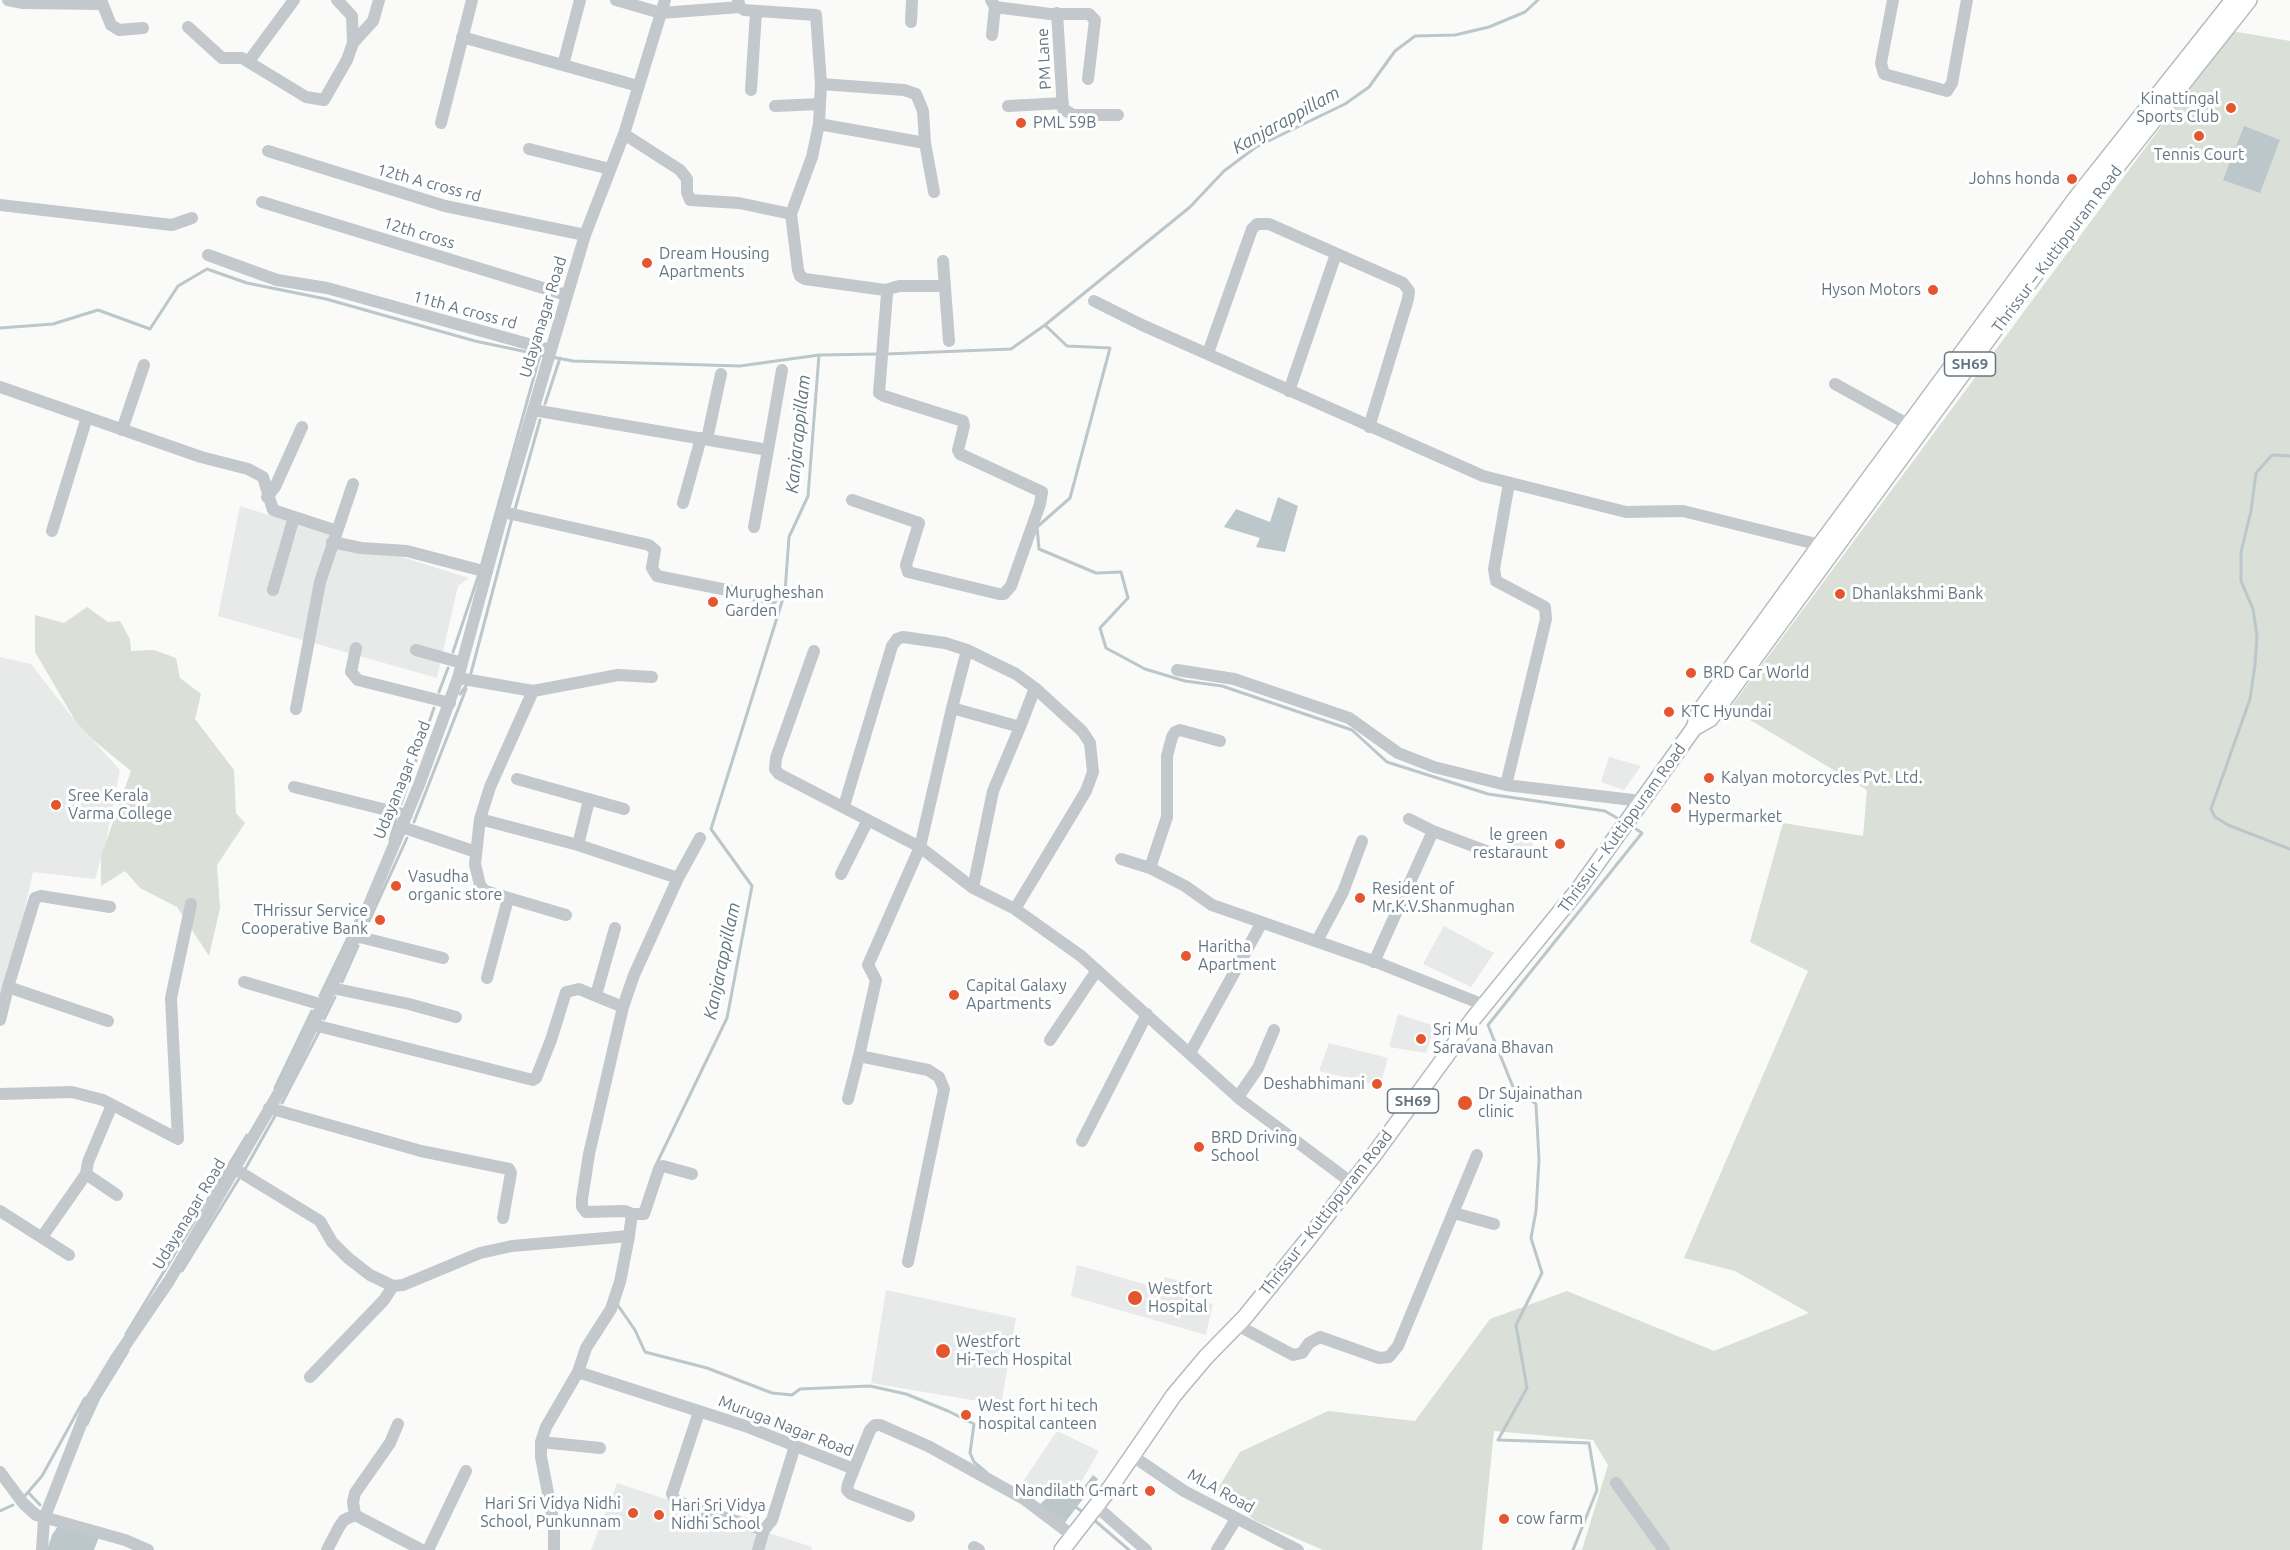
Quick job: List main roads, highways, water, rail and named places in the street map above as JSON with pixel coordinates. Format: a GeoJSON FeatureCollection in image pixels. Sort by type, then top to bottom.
{"type":"FeatureCollection","features":[{"type":"Feature","properties":{"kind":"main road","name":"Thrissur – Kuttippuram Road"},"geometry":{"type":"LineString","coordinates":[[1062,1550],[1180,1388],[1237,1325],[1352,1183],[1484,1005],[1578,890],[1694,728],[1699,712],[1820,545],[2076,198],[2234,0]]}},
{"type":"Feature","properties":{"kind":"main road","name":"Thrissur – Kuttippuram Road"},"geometry":{"type":"LineString","coordinates":[[1694,728],[1710,719],[2081,212],[2249,0]]}},
{"type":"Feature","properties":{"kind":"waterway","name":"Kanjarappillam"},"geometry":{"type":"LineString","coordinates":[[886,354],[1011,349],[1045,325],[1190,207],[1224,171],[1256,147],[1345,104],[1369,87],[1395,51],[1415,36],[1455,35],[1489,27],[1525,12],[1538,0]]}},
{"type":"Feature","properties":{"kind":"waterway"},"geometry":{"type":"LineString","coordinates":[[0,328],[53,324],[98,310],[150,329],[178,286],[207,269],[247,283],[326,299],[475,341],[546,356]]}},
{"type":"Feature","properties":{"kind":"waterway"},"geometry":{"type":"LineString","coordinates":[[1045,325],[1067,346],[1110,348],[1070,498],[1037,527],[1039,549],[1096,573],[1121,572],[1128,598],[1100,628],[1106,648],[1145,669],[1185,681],[1222,686],[1352,730],[1387,762],[1488,794],[1605,811],[1617,818]]}},
{"type":"Feature","properties":{"kind":"waterway","name":"Kanjarappillam"},"geometry":{"type":"LineString","coordinates":[[656,1165],[727,1018],[752,886],[711,829],[785,592],[789,537],[808,496],[819,355],[879,354]]}},
{"type":"Feature","properties":{"kind":"waterway"},"geometry":{"type":"LineString","coordinates":[[481,567],[540,355]]}},
{"type":"Feature","properties":{"kind":"waterway"},"geometry":{"type":"LineString","coordinates":[[552,357],[573,361],[740,366],[819,355]]}},
{"type":"Feature","properties":{"kind":"waterway"},"geometry":{"type":"LineString","coordinates":[[545,404],[560,358]]}},
{"type":"Feature","properties":{"kind":"waterway"},"geometry":{"type":"LineString","coordinates":[[514,513],[540,420]]}},
{"type":"Feature","properties":{"kind":"waterway"},"geometry":{"type":"LineString","coordinates":[[2290,456],[2272,455],[2256,473],[2251,511],[2241,552],[2241,581],[2253,609],[2257,636],[2255,665],[2250,699],[2211,809],[2215,817],[2228,825],[2290,849]]}},
{"type":"Feature","properties":{"kind":"waterway"},"geometry":{"type":"LineString","coordinates":[[471,673],[512,518]]}},
{"type":"Feature","properties":{"kind":"waterway"},"geometry":{"type":"LineString","coordinates":[[453,652],[479,574]]}},
{"type":"Feature","properties":{"kind":"waterway"},"geometry":{"type":"LineString","coordinates":[[439,692],[448,668]]}},
{"type":"Feature","properties":{"kind":"waterway"},"geometry":{"type":"LineString","coordinates":[[460,694],[468,683]]}},
{"type":"Feature","properties":{"kind":"waterway"},"geometry":{"type":"LineString","coordinates":[[414,822],[466,689]]}},
{"type":"Feature","properties":{"kind":"waterway"},"geometry":{"type":"LineString","coordinates":[[401,804],[434,708]]}},
{"type":"Feature","properties":{"kind":"waterway"},"geometry":{"type":"LineString","coordinates":[[390,840],[396,820]]}},
{"type":"Feature","properties":{"kind":"waterway"},"geometry":{"type":"LineString","coordinates":[[1573,1550],[1597,1490],[1589,1443],[1498,1440],[1527,1388],[1516,1325],[1542,1273],[1531,1238],[1536,1211],[1539,1160],[1536,1104],[1513,1087],[1488,1025],[1642,833],[1633,827]]}},
{"type":"Feature","properties":{"kind":"waterway"},"geometry":{"type":"LineString","coordinates":[[365,930],[407,838]]}},
{"type":"Feature","properties":{"kind":"waterway"},"geometry":{"type":"LineString","coordinates":[[320,996],[357,919]]}},
{"type":"Feature","properties":{"kind":"waterway"},"geometry":{"type":"LineString","coordinates":[[342,982],[358,946]]}},
{"type":"Feature","properties":{"kind":"waterway"},"geometry":{"type":"LineString","coordinates":[[324,1019],[335,997]]}},
{"type":"Feature","properties":{"kind":"waterway"},"geometry":{"type":"LineString","coordinates":[[275,1088],[312,1011]]}},
{"type":"Feature","properties":{"kind":"waterway"},"geometry":{"type":"LineString","coordinates":[[282,1103],[320,1030]]}},
{"type":"Feature","properties":{"kind":"waterway"},"geometry":{"type":"LineString","coordinates":[[244,1171],[276,1114]]}},
{"type":"Feature","properties":{"kind":"waterway"},"geometry":{"type":"LineString","coordinates":[[126,1334],[247,1135]]}},
{"type":"Feature","properties":{"kind":"waterway"},"geometry":{"type":"LineString","coordinates":[[182,1271],[240,1177]]}},
{"type":"Feature","properties":{"kind":"waterway"},"geometry":{"type":"LineString","coordinates":[[617,1304],[635,1330],[645,1352],[707,1368],[772,1393],[792,1395],[800,1389],[870,1386],[906,1394],[948,1411],[974,1424],[970,1453],[974,1462],[986,1472]]}},
{"type":"Feature","properties":{"kind":"waterway"},"geometry":{"type":"LineString","coordinates":[[87,1424],[99,1398],[128,1351]]}},
{"type":"Feature","properties":{"kind":"waterway"},"geometry":{"type":"LineString","coordinates":[[23,1498],[42,1476],[85,1398]]}},
{"type":"Feature","properties":{"kind":"waterway"},"geometry":{"type":"LineString","coordinates":[[28,1492],[40,1505]]}},
{"type":"Feature","properties":{"kind":"waterway"},"geometry":{"type":"LineString","coordinates":[[0,1511],[13,1505]]}},
{"type":"Feature","properties":{"kind":"waterway"},"geometry":{"type":"LineString","coordinates":[[1074,1506],[1086,1514]]}},
{"type":"Feature","properties":{"kind":"waterway"},"geometry":{"type":"LineString","coordinates":[[1093,1519],[1129,1550]]}},
{"type":"Feature","properties":{"kind":"place","name":"Kinattingal Sports Club"},"geometry":{"type":"Point","coordinates":[2231,108]}},
{"type":"Feature","properties":{"kind":"place","name":"PML 59B"},"geometry":{"type":"Point","coordinates":[1021,123]}},
{"type":"Feature","properties":{"kind":"place","name":"Tennis Court"},"geometry":{"type":"Point","coordinates":[2199,136]}},
{"type":"Feature","properties":{"kind":"place","name":"Johns honda"},"geometry":{"type":"Point","coordinates":[2072,179]}},
{"type":"Feature","properties":{"kind":"place","name":"Dream Housing Apartments"},"geometry":{"type":"Point","coordinates":[647,263]}},
{"type":"Feature","properties":{"kind":"place","name":"Hyson Motors"},"geometry":{"type":"Point","coordinates":[1933,290]}},
{"type":"Feature","properties":{"kind":"place","name":"Dhanlakshmi Bank"},"geometry":{"type":"Point","coordinates":[1840,594]}},
{"type":"Feature","properties":{"kind":"place","name":"Murugheshan Garden"},"geometry":{"type":"Point","coordinates":[713,602]}},
{"type":"Feature","properties":{"kind":"place","name":"BRD Car World"},"geometry":{"type":"Point","coordinates":[1691,673]}},
{"type":"Feature","properties":{"kind":"place","name":"KTC Hyundai"},"geometry":{"type":"Point","coordinates":[1669,712]}},
{"type":"Feature","properties":{"kind":"place","name":"Kalyan motorcycles Pvt. Ltd."},"geometry":{"type":"Point","coordinates":[1709,778]}},
{"type":"Feature","properties":{"kind":"place","name":"Sree Kerala Varma College"},"geometry":{"type":"Point","coordinates":[56,805]}},
{"type":"Feature","properties":{"kind":"place","name":"Nesto Hypermarket"},"geometry":{"type":"Point","coordinates":[1676,808]}},
{"type":"Feature","properties":{"kind":"place","name":"le green restaraunt"},"geometry":{"type":"Point","coordinates":[1560,844]}},
{"type":"Feature","properties":{"kind":"place","name":"Vasudha organic store"},"geometry":{"type":"Point","coordinates":[396,886]}},
{"type":"Feature","properties":{"kind":"place","name":"Resident of Mr.K.V.Shanmughan"},"geometry":{"type":"Point","coordinates":[1360,898]}},
{"type":"Feature","properties":{"kind":"place","name":"THrissur Service Cooperative Bank"},"geometry":{"type":"Point","coordinates":[380,920]}},
{"type":"Feature","properties":{"kind":"place","name":"Haritha Apartment"},"geometry":{"type":"Point","coordinates":[1186,956]}},
{"type":"Feature","properties":{"kind":"place","name":"Capital Galaxy Apartments"},"geometry":{"type":"Point","coordinates":[954,995]}},
{"type":"Feature","properties":{"kind":"place","name":"Sri Mu Saravana Bhavan"},"geometry":{"type":"Point","coordinates":[1421,1039]}},
{"type":"Feature","properties":{"kind":"place","name":"Deshabhimani"},"geometry":{"type":"Point","coordinates":[1377,1084]}},
{"type":"Feature","properties":{"kind":"place","name":"Dr Sujainathan clinic"},"geometry":{"type":"Point","coordinates":[1465,1103]}},
{"type":"Feature","properties":{"kind":"place","name":"BRD Driving School"},"geometry":{"type":"Point","coordinates":[1199,1147]}},
{"type":"Feature","properties":{"kind":"place","name":"Westfort Hospital"},"geometry":{"type":"Point","coordinates":[1135,1298]}},
{"type":"Feature","properties":{"kind":"place","name":"Westfort Hi-Tech Hospital"},"geometry":{"type":"Point","coordinates":[943,1351]}},
{"type":"Feature","properties":{"kind":"place","name":"West fort hi tech hospital canteen"},"geometry":{"type":"Point","coordinates":[966,1415]}},
{"type":"Feature","properties":{"kind":"place","name":"Nandilath G-mart"},"geometry":{"type":"Point","coordinates":[1150,1491]}},
{"type":"Feature","properties":{"kind":"place","name":"Hari Sri Vidya Nidhi School, Punkunnam"},"geometry":{"type":"Point","coordinates":[633,1513]}},
{"type":"Feature","properties":{"kind":"place","name":"Hari Sri Vidya Nidhi School"},"geometry":{"type":"Point","coordinates":[659,1515]}},
{"type":"Feature","properties":{"kind":"place","name":"cow farm"},"geometry":{"type":"Point","coordinates":[1504,1519]}}]}
